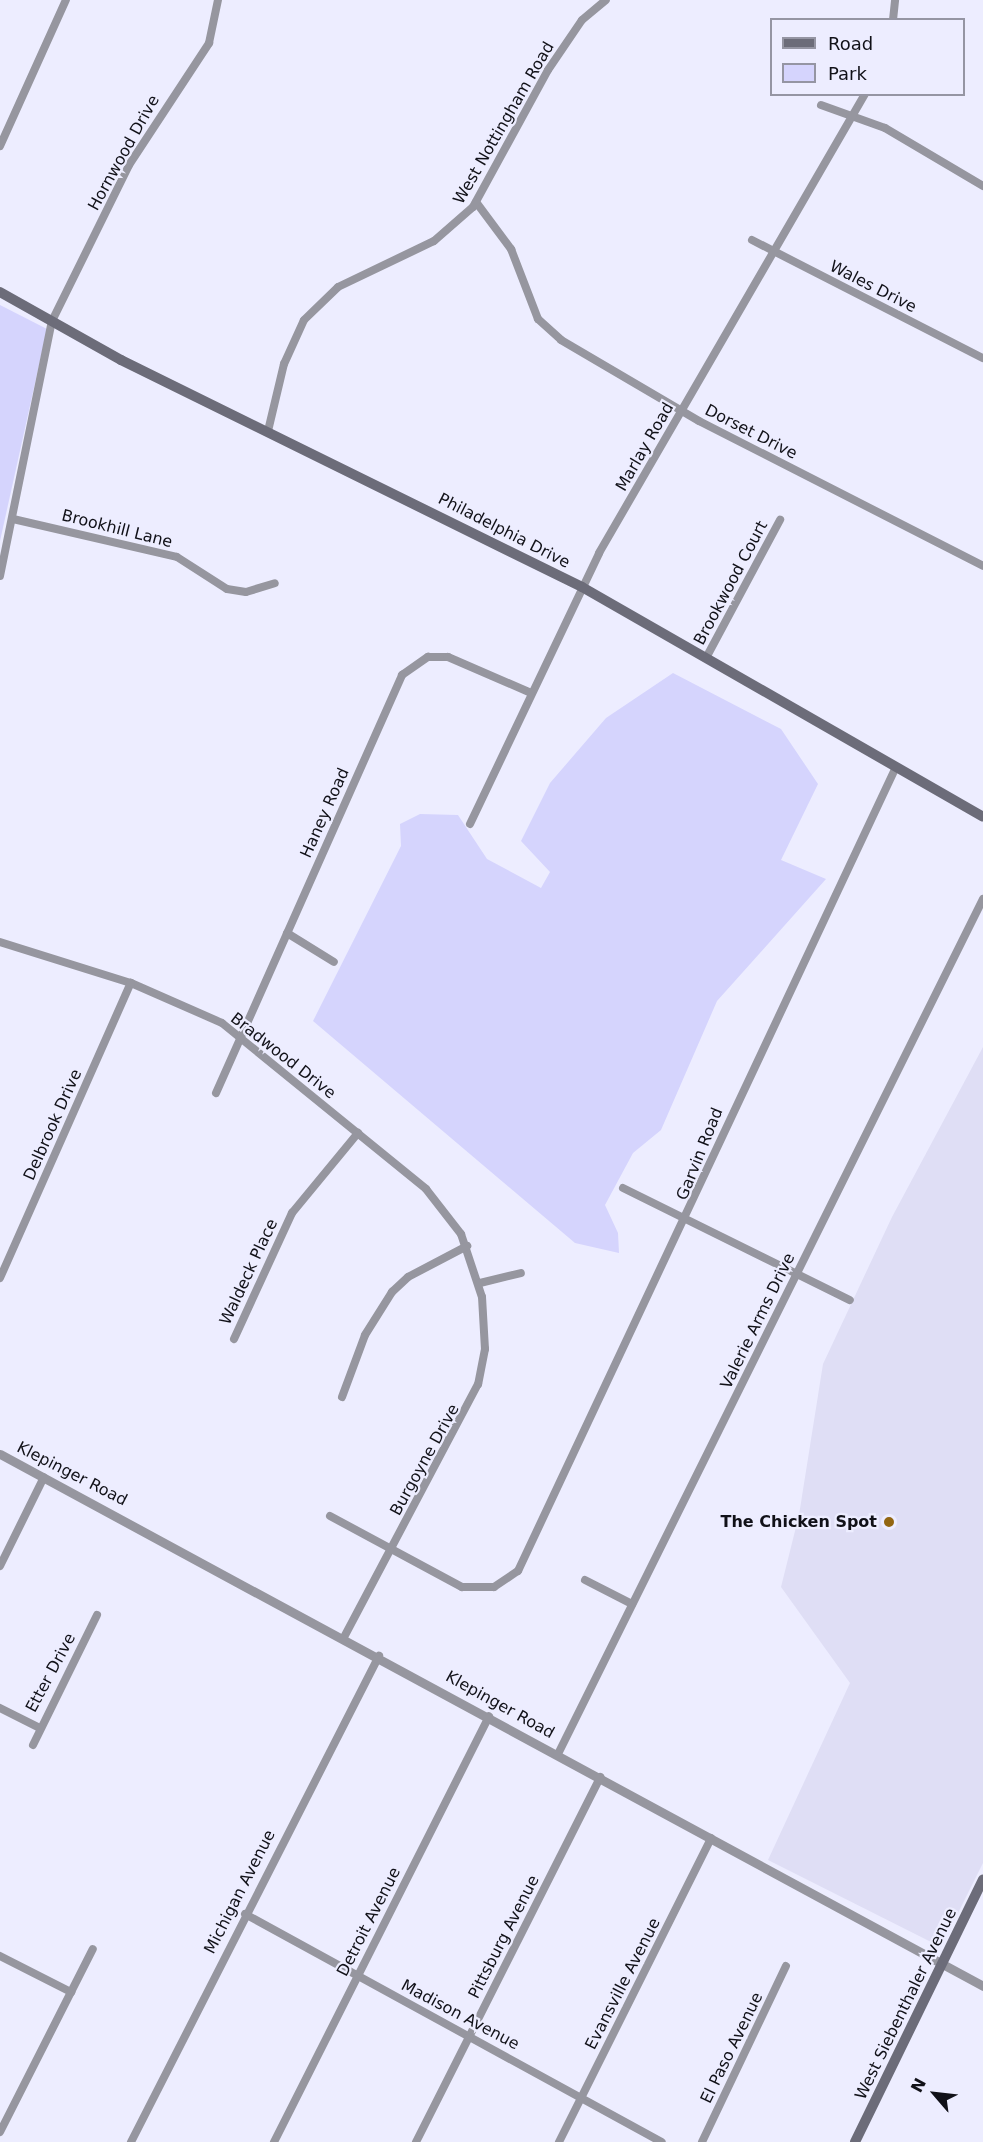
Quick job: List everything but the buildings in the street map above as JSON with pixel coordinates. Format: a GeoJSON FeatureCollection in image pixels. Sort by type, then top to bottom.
{"type":"FeatureCollection","features":[{"type":"Feature","properties":{"kind":"main road","name":"Philadelphia Drive"},"geometry":{"type":"LineString","coordinates":[[0,292],[52,321],[268,431],[582,587],[983,817]]}},
{"type":"Feature","properties":{"kind":"main road","name":"West Siebenthaler Avenue"},"geometry":{"type":"LineString","coordinates":[[855,2142],[983,1880]]}},
{"type":"Feature","properties":{"kind":"street"},"geometry":{"type":"LineString","coordinates":[[0,147],[66,0]]}},
{"type":"Feature","properties":{"kind":"street","name":"Hornwood Drive"},"geometry":{"type":"LineString","coordinates":[[0,576],[52,321],[129,165],[209,43],[218,0]]}},
{"type":"Feature","properties":{"kind":"street","name":"West Nottingham Road"},"geometry":{"type":"LineString","coordinates":[[268,431],[290,346],[315,307],[346,282],[434,241],[476,202],[548,70],[582,20],[606,0]]}},
{"type":"Feature","properties":{"kind":"street"},"geometry":{"type":"LineString","coordinates":[[893,18],[895,0]]}},
{"type":"Feature","properties":{"kind":"street","name":"Marlay Road"},"geometry":{"type":"LineString","coordinates":[[470,824],[582,587],[681,411],[864,96]]}},
{"type":"Feature","properties":{"kind":"street"},"geometry":{"type":"LineString","coordinates":[[821,105],[855,114],[983,186]]}},
{"type":"Feature","properties":{"kind":"street","name":"Dorset Drive"},"geometry":{"type":"LineString","coordinates":[[476,202],[512,249],[531,308],[548,330],[681,411],[983,566]]}},
{"type":"Feature","properties":{"kind":"street","name":"Wales Drive"},"geometry":{"type":"LineString","coordinates":[[752,240],[983,358]]}},
{"type":"Feature","properties":{"kind":"street","name":"Brookhill Lane"},"geometry":{"type":"LineString","coordinates":[[13,519],[177,557],[227,589],[246,592],[275,583]]}},
{"type":"Feature","properties":{"kind":"street","name":"Brookwood Court"},"geometry":{"type":"LineString","coordinates":[[706,658],[780,520]]}},
{"type":"Feature","properties":{"kind":"street","name":"Haney Road"},"geometry":{"type":"LineString","coordinates":[[216,1093],[286,933],[408,668],[428,657],[448,657],[531,693]]}},
{"type":"Feature","properties":{"kind":"street","name":"Garvin Road"},"geometry":{"type":"LineString","coordinates":[[330,1516],[477,1590],[509,1580],[529,1551],[688,1220],[717,1140],[896,767]]}},
{"type":"Feature","properties":{"kind":"street","name":"Valerie Arms Drive"},"geometry":{"type":"LineString","coordinates":[[558,1754],[983,900]]}},
{"type":"Feature","properties":{"kind":"street"},"geometry":{"type":"LineString","coordinates":[[286,933],[334,962]]}},
{"type":"Feature","properties":{"kind":"street","name":"Bradwood Drive"},"geometry":{"type":"LineString","coordinates":[[0,942],[130,983],[241,1036],[426,1189],[467,1246],[480,1282]]}},
{"type":"Feature","properties":{"kind":"street","name":"Delbrook Drive"},"geometry":{"type":"LineString","coordinates":[[0,1278],[130,983]]}},
{"type":"Feature","properties":{"kind":"street","name":"Waldeck Place"},"geometry":{"type":"LineString","coordinates":[[234,1339],[292,1213],[358,1133]]}},
{"type":"Feature","properties":{"kind":"street"},"geometry":{"type":"LineString","coordinates":[[623,1188],[850,1300]]}},
{"type":"Feature","properties":{"kind":"street"},"geometry":{"type":"LineString","coordinates":[[342,1397],[365,1335],[392,1292],[408,1277],[467,1246]]}},
{"type":"Feature","properties":{"kind":"street"},"geometry":{"type":"LineString","coordinates":[[480,1282],[521,1273]]}},
{"type":"Feature","properties":{"kind":"street","name":"Burgoyne Drive"},"geometry":{"type":"LineString","coordinates":[[344,1637],[478,1384],[486,1328],[480,1282]]}},
{"type":"Feature","properties":{"kind":"street","name":"Klepinger Road"},"geometry":{"type":"LineString","coordinates":[[0,1454],[344,1637],[983,1986]]}},
{"type":"Feature","properties":{"kind":"street"},"geometry":{"type":"LineString","coordinates":[[0,1566],[44,1477]]}},
{"type":"Feature","properties":{"kind":"street"},"geometry":{"type":"LineString","coordinates":[[585,1580],[632,1604]]}},
{"type":"Feature","properties":{"kind":"street","name":"Etter Drive"},"geometry":{"type":"LineString","coordinates":[[33,1745],[38,1727],[98,1615]]}},
{"type":"Feature","properties":{"kind":"street","name":"Michigan Avenue"},"geometry":{"type":"LineString","coordinates":[[131,2142],[245,1914],[379,1656]]}},
{"type":"Feature","properties":{"kind":"street"},"geometry":{"type":"LineString","coordinates":[[0,1708],[38,1727]]}},
{"type":"Feature","properties":{"kind":"street","name":"Detroit Avenue"},"geometry":{"type":"LineString","coordinates":[[274,2142],[489,1716]]}},
{"type":"Feature","properties":{"kind":"street","name":"Pittsburg Avenue"},"geometry":{"type":"LineString","coordinates":[[416,2142],[600,1777]]}},
{"type":"Feature","properties":{"kind":"street","name":"Evansville Avenue"},"geometry":{"type":"LineString","coordinates":[[559,2142],[711,1838]]}},
{"type":"Feature","properties":{"kind":"street","name":"Madison Avenue"},"geometry":{"type":"LineString","coordinates":[[245,1914],[662,2142]]}},
{"type":"Feature","properties":{"kind":"street"},"geometry":{"type":"LineString","coordinates":[[0,2132],[93,1949]]}},
{"type":"Feature","properties":{"kind":"street"},"geometry":{"type":"LineString","coordinates":[[0,1956],[71,1992]]}},
{"type":"Feature","properties":{"kind":"street","name":"El Paso Avenue"},"geometry":{"type":"LineString","coordinates":[[702,2142],[786,1966]]}},
{"type":"Feature","properties":{"kind":"shaded area"},"geometry":{"type":"Polygon","coordinates":[[[983,1047],[983,1863],[941,1947],[768,1860],[850,1683],[781,1587],[799,1515],[823,1364],[892,1217],[983,1047]]]}},
{"type":"Feature","properties":{"kind":"green space"},"geometry":{"type":"Polygon","coordinates":[[[0,305],[47,329],[0,541],[0,305]]]}},
{"type":"Feature","properties":{"kind":"green space"},"geometry":{"type":"Polygon","coordinates":[[[673,673],[781,729],[818,784],[781,860],[826,879],[717,1001],[661,1130],[633,1153],[605,1205],[618,1233],[619,1253],[575,1243],[313,1021],[401,846],[400,824],[420,814],[458,815],[487,859],[541,888],[550,872],[521,841],[550,783],[606,718],[673,673]]]}},
{"type":"Feature","properties":{"kind":"place","name":"The Chicken Spot"},"geometry":{"type":"Point","coordinates":[889,1522]}}]}
